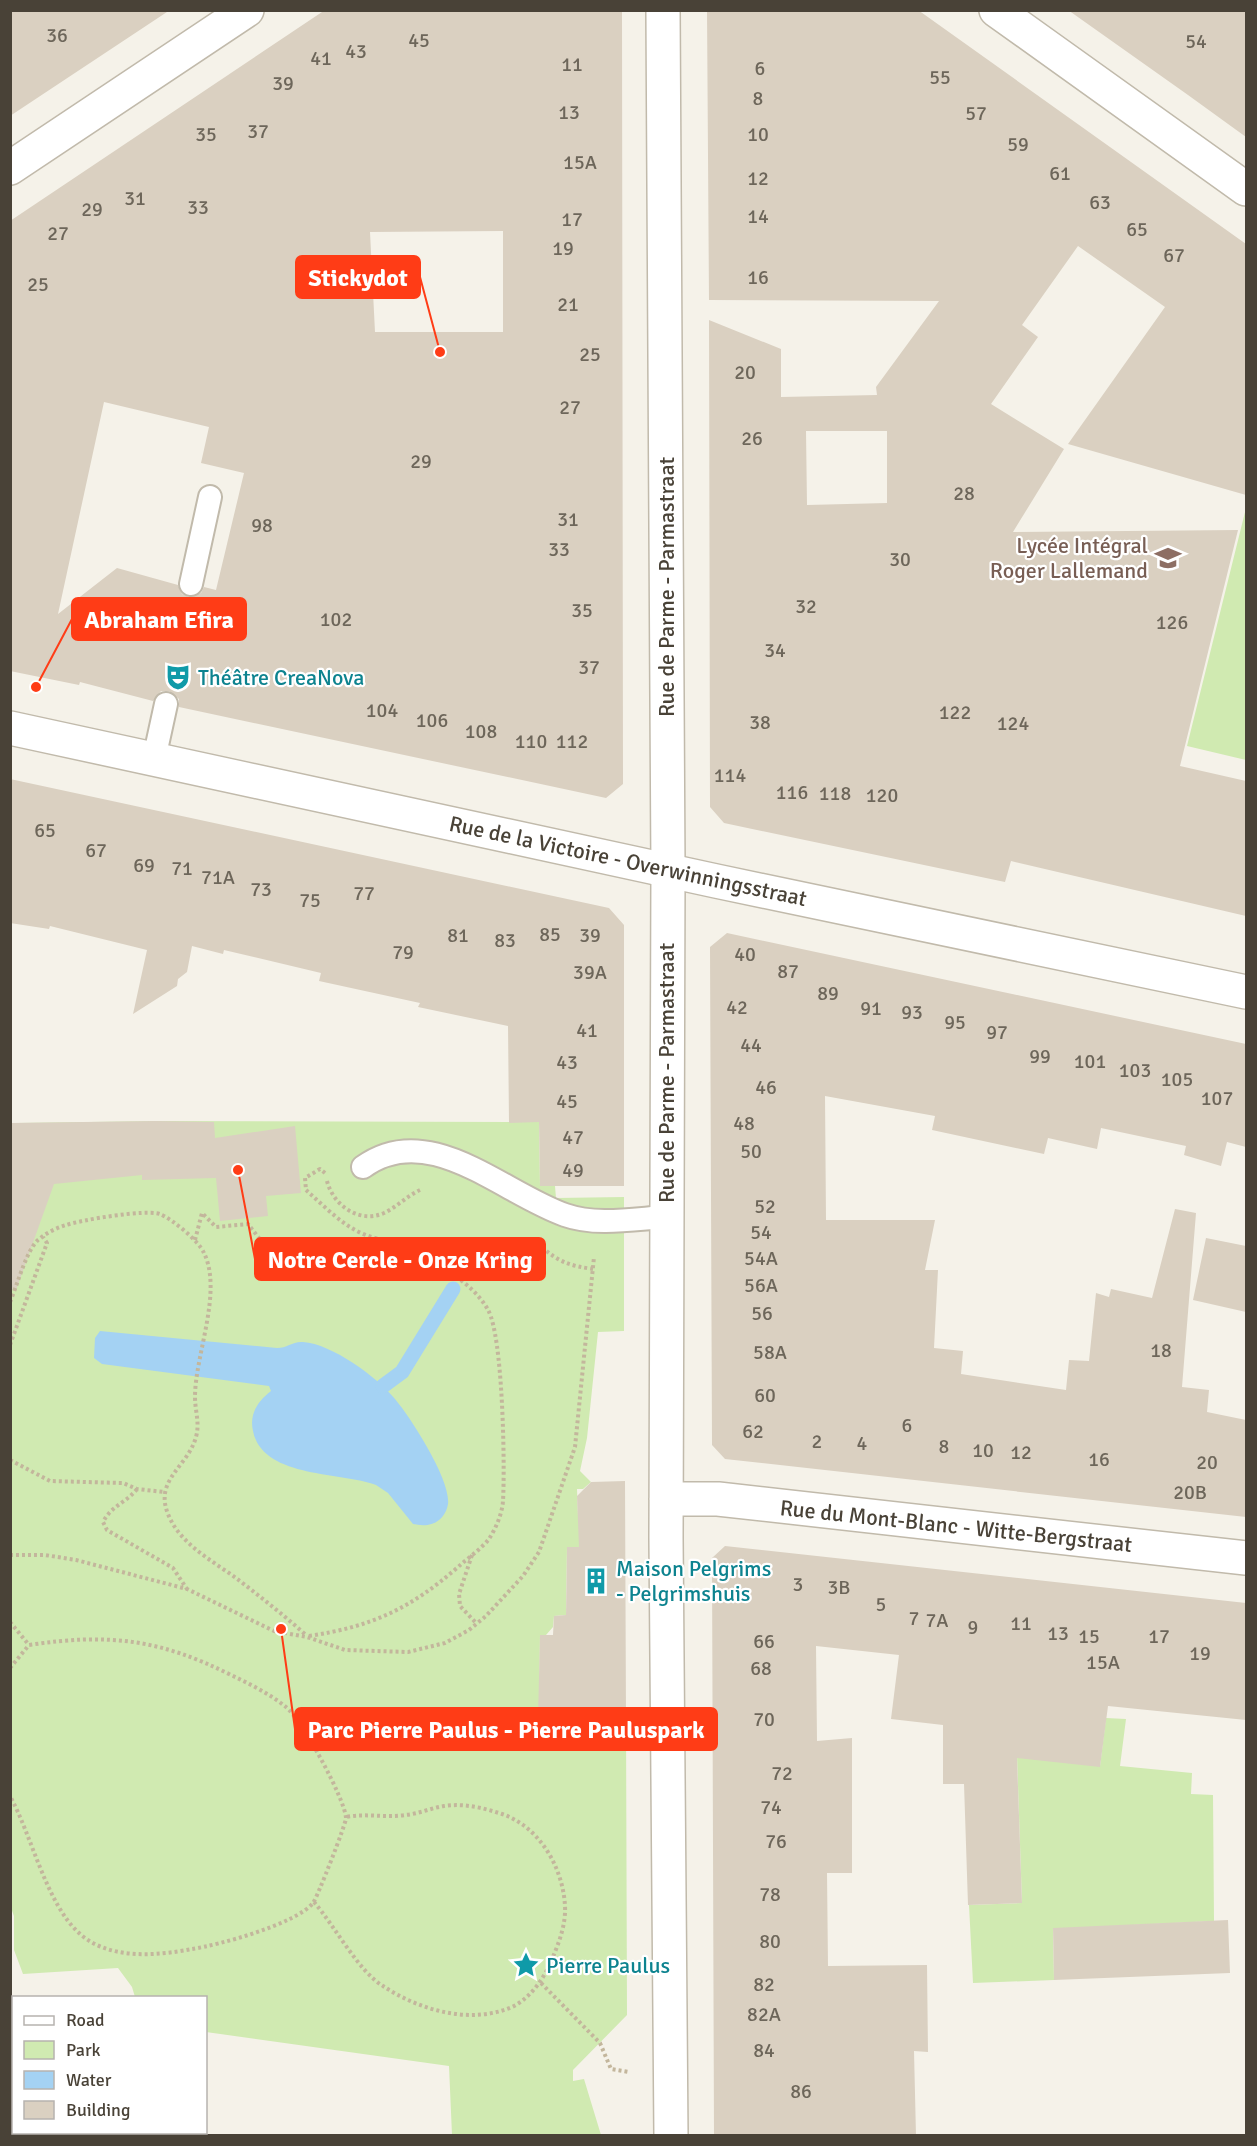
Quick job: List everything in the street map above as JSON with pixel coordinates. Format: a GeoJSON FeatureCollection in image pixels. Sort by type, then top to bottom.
{"type":"FeatureCollection","features":[{"type":"Feature","properties":{"kind":"street"},"geometry":{"type":"LineString","coordinates":[[10,168],[247,10]]}},
{"type":"Feature","properties":{"kind":"street","name":"Rue de Parme - Parmastraat"},"geometry":{"type":"LineString","coordinates":[[663,10],[668,870],[666,1499],[671,2136]]}},
{"type":"Feature","properties":{"kind":"street"},"geometry":{"type":"LineString","coordinates":[[996,10],[1246,189]]}},
{"type":"Feature","properties":{"kind":"street","name":"Rue de la Victoire - Overwinningsstraat"},"geometry":{"type":"LineString","coordinates":[[10,728],[1246,992]]}},
{"type":"Feature","properties":{"kind":"street","name":"Rue du Mont-Blanc - Witte-Bergstraat"},"geometry":{"type":"LineString","coordinates":[[666,1499],[718,1499],[1246,1558]]}},
{"type":"Feature","properties":{"kind":"lane"},"geometry":{"type":"LineString","coordinates":[[191,584],[210,497]]}},
{"type":"Feature","properties":{"kind":"lane"},"geometry":{"type":"LineString","coordinates":[[154,759],[166,704]]}},
{"type":"Feature","properties":{"kind":"lane"},"geometry":{"type":"LineString","coordinates":[[363,1167],[378,1156],[394,1150],[425,1151],[448,1158],[566,1215],[597,1221],[666,1217]]}},
{"type":"Feature","properties":{"kind":"path"},"geometry":{"type":"LineString","coordinates":[[307,1637],[348,1630],[388,1614],[428,1594],[488,1541],[497,1523],[503,1502],[503,1432],[495,1329],[488,1309],[447,1269],[430,1260],[418,1248],[409,1244],[382,1241],[352,1228],[306,1190],[305,1178],[320,1169],[324,1172],[332,1194],[341,1205],[353,1213],[371,1216],[386,1212],[408,1196],[426,1190]]}},
{"type":"Feature","properties":{"kind":"path"},"geometry":{"type":"LineString","coordinates":[[195,1240],[202,1213],[216,1227],[248,1224],[273,1256],[283,1262],[307,1269],[377,1271],[430,1260]]}},
{"type":"Feature","properties":{"kind":"path"},"geometry":{"type":"LineString","coordinates":[[10,1302],[36,1242],[67,1224],[139,1214],[160,1214],[195,1240],[205,1253],[210,1277],[195,1396],[198,1423],[196,1439],[170,1476],[164,1492],[168,1514],[191,1546],[281,1612],[307,1637]]}},
{"type":"Feature","properties":{"kind":"path"},"geometry":{"type":"LineString","coordinates":[[10,1555],[45,1555],[76,1560],[187,1588],[274,1631],[307,1637],[345,1650],[408,1652],[445,1643],[477,1624],[523,1576],[539,1552],[559,1497],[575,1447],[597,1221]]}},
{"type":"Feature","properties":{"kind":"path"},"geometry":{"type":"LineString","coordinates":[[10,1345],[47,1243],[43,1237]]}},
{"type":"Feature","properties":{"kind":"path"},"geometry":{"type":"LineString","coordinates":[[535,1241],[556,1260],[568,1266],[593,1269]]}},
{"type":"Feature","properties":{"kind":"path"},"geometry":{"type":"LineString","coordinates":[[10,1460],[50,1481],[123,1483],[138,1489],[164,1492]]}},
{"type":"Feature","properties":{"kind":"path"},"geometry":{"type":"LineString","coordinates":[[138,1489],[107,1514],[104,1522],[107,1530],[173,1568],[187,1588]]}},
{"type":"Feature","properties":{"kind":"path"},"geometry":{"type":"LineString","coordinates":[[472,1555],[459,1594],[460,1606],[477,1624]]}},
{"type":"Feature","properties":{"kind":"path"},"geometry":{"type":"LineString","coordinates":[[10,1622],[29,1645]]}},
{"type":"Feature","properties":{"kind":"path"},"geometry":{"type":"LineString","coordinates":[[10,1668],[29,1645],[78,1638],[125,1640],[168,1648],[208,1664],[286,1707],[299,1721],[329,1774],[346,1817],[342,1834],[314,1902],[282,1921],[248,1935],[162,1955],[124,1952],[100,1947],[80,1934],[62,1913],[10,1796]]}},
{"type":"Feature","properties":{"kind":"path"},"geometry":{"type":"LineString","coordinates":[[314,1902],[380,1985],[405,2000],[462,2015],[484,2013],[513,2006],[541,1983],[561,1937],[566,1908],[561,1877],[546,1850],[527,1828],[504,1815],[471,1806],[445,1806],[404,1815],[360,1814],[346,1817]]}},
{"type":"Feature","properties":{"kind":"path"},"geometry":{"type":"LineString","coordinates":[[541,1983],[600,2043]]}},
{"type":"Feature","properties":{"kind":"green space"},"geometry":{"type":"Polygon","coordinates":[[[1246,508],[1246,760],[1187,746],[1246,508]]]}},
{"type":"Feature","properties":{"kind":"green space"},"geometry":{"type":"Polygon","coordinates":[[[539,1122],[540,1186],[555,1186],[556,1198],[624,1197],[624,1331],[598,1332],[587,1438],[580,1471],[591,1482],[583,1489],[577,1489],[578,1516],[587,1547],[567,1547],[566,1615],[554,1616],[553,1627],[546,1635],[540,1635],[539,1719],[626,1719],[627,2015],[573,2070],[573,2081],[584,2079],[601,2135],[452,2135],[449,2066],[207,2032],[207,1996],[135,1996],[132,1987],[118,1968],[23,1974],[14,1950],[14,1916],[11,1908],[10,1143],[17,1123],[539,1122]]]}},
{"type":"Feature","properties":{"kind":"green space"},"geometry":{"type":"Polygon","coordinates":[[[1106,1718],[1126,1719],[1120,1766],[1192,1773],[1191,1794],[1213,1795],[1214,1921],[1053,1929],[1054,1980],[973,1983],[969,1905],[1022,1903],[1017,1756],[1100,1766],[1106,1718]]]}},
{"type":"Feature","properties":{"kind":"water"},"geometry":{"type":"Polygon","coordinates":[[[100,1331],[277,1348],[303,1342],[315,1344],[340,1355],[366,1372],[387,1390],[410,1420],[429,1450],[443,1480],[448,1504],[445,1513],[433,1523],[413,1524],[388,1493],[376,1485],[304,1471],[286,1465],[271,1457],[259,1446],[253,1431],[252,1419],[262,1399],[271,1391],[269,1386],[102,1364],[94,1358],[95,1338],[100,1331]]]}},
{"type":"Feature","properties":{"kind":"building"},"geometry":{"type":"Polygon","coordinates":[[[10,10],[170,10],[10,116],[10,10]]]}},
{"type":"Feature","properties":{"kind":"building"},"geometry":{"type":"Polygon","coordinates":[[[325,10],[622,10],[623,784],[606,798],[179,707],[179,699],[169,691],[161,691],[153,701],[80,682],[79,685],[10,671],[10,221],[325,10]],[[503,231],[370,232],[375,332],[503,332],[503,231]],[[104,402],[58,614],[117,568],[178,585],[182,594],[189,597],[201,593],[204,587],[216,590],[244,473],[201,463],[209,427],[104,402]]]}},
{"type":"Feature","properties":{"kind":"building"},"geometry":{"type":"Polygon","coordinates":[[[707,10],[918,10],[1246,244],[1246,495],[1068,444],[1165,307],[1078,246],[1022,325],[1038,337],[991,404],[1064,449],[1013,532],[1238,530],[1180,766],[1246,781],[1246,916],[1011,861],[1005,882],[724,823],[710,807],[709,320],[781,349],[781,397],[877,395],[876,387],[939,301],[709,300],[707,10]],[[806,431],[807,505],[887,503],[887,431],[806,431]]]}},
{"type":"Feature","properties":{"kind":"building"},"geometry":{"type":"Polygon","coordinates":[[[1068,10],[1246,10],[1246,137],[1188,95],[1068,10]]]}},
{"type":"Feature","properties":{"kind":"building"},"geometry":{"type":"Polygon","coordinates":[[[10,779],[609,908],[624,925],[624,1186],[540,1186],[539,1122],[509,1123],[508,1026],[418,1007],[420,1003],[319,981],[321,973],[224,950],[223,954],[192,946],[187,972],[178,979],[177,986],[133,1014],[147,950],[50,926],[49,929],[10,923],[10,779]]]}},
{"type":"Feature","properties":{"kind":"building"},"geometry":{"type":"Polygon","coordinates":[[[727,933],[1246,1044],[1246,1147],[1227,1142],[1221,1166],[1184,1155],[1186,1146],[1101,1128],[1097,1149],[1048,1138],[1044,1154],[932,1130],[935,1116],[825,1096],[826,1220],[935,1220],[925,1270],[938,1270],[934,1348],[963,1351],[961,1374],[1066,1390],[1069,1360],[1089,1361],[1096,1293],[1109,1297],[1111,1289],[1152,1298],[1175,1209],[1196,1213],[1182,1387],[1209,1390],[1207,1412],[1246,1420],[1246,1517],[725,1459],[712,1445],[710,947],[727,933]]]}},
{"type":"Feature","properties":{"kind":"building"},"geometry":{"type":"Polygon","coordinates":[[[214,1122],[215,1138],[295,1126],[301,1193],[266,1196],[268,1216],[220,1221],[216,1178],[142,1180],[142,1175],[54,1184],[16,1290],[10,1289],[10,1123],[214,1122]]]}},
{"type":"Feature","properties":{"kind":"building"},"geometry":{"type":"Polygon","coordinates":[[[1206,1238],[1246,1246],[1246,1312],[1193,1300],[1206,1238]]]}},
{"type":"Feature","properties":{"kind":"building","name":"Maison Pelgrims - Pelgrimshuis"},"geometry":{"type":"Polygon","coordinates":[[[625,1481],[626,1719],[538,1719],[540,1635],[553,1635],[554,1616],[566,1615],[567,1547],[579,1547],[577,1496],[591,1482],[625,1481]]]}},
{"type":"Feature","properties":{"kind":"building"},"geometry":{"type":"Polygon","coordinates":[[[725,1546],[1246,1603],[1246,1720],[1108,1706],[1100,1767],[1017,1758],[1022,1903],[968,1905],[964,1784],[943,1784],[943,1725],[891,1719],[899,1655],[816,1646],[817,1741],[852,1738],[852,1873],[827,1873],[828,1966],[927,1965],[928,2052],[914,2051],[916,2136],[714,2136],[712,1558],[725,1546]]]}},
{"type":"Feature","properties":{"kind":"building"},"geometry":{"type":"Polygon","coordinates":[[[1228,1920],[1230,1973],[1054,1980],[1053,1928],[1228,1920]]]}},
{"type":"Feature","properties":{"kind":"waterway"},"geometry":{"type":"LineString","coordinates":[[383,1386],[402,1372],[453,1289]]}},
{"type":"Feature","properties":{"kind":"place","name":"Stickydot"},"geometry":{"type":"Point","coordinates":[440,352]}},
{"type":"Feature","properties":{"kind":"place","name":"Lycée Intégral Roger Lallemand"},"geometry":{"type":"Point","coordinates":[1168,558]}},
{"type":"Feature","properties":{"kind":"place","name":"Théâtre CreaNova"},"geometry":{"type":"Point","coordinates":[178,677]}},
{"type":"Feature","properties":{"kind":"place","name":"Abraham Efira"},"geometry":{"type":"Point","coordinates":[36,687]}},
{"type":"Feature","properties":{"kind":"place","name":"Notre Cercle - Onze Kring"},"geometry":{"type":"Point","coordinates":[238,1170]}},
{"type":"Feature","properties":{"kind":"place","name":"Maison Pelgrims - Pelgrimshuis"},"geometry":{"type":"Point","coordinates":[596,1581]}},
{"type":"Feature","properties":{"kind":"place","name":"Parc Pierre Paulus - Pierre Pauluspark"},"geometry":{"type":"Point","coordinates":[281,1629]}},
{"type":"Feature","properties":{"kind":"place","name":"Pierre Paulus"},"geometry":{"type":"Point","coordinates":[526,1965]}}]}
